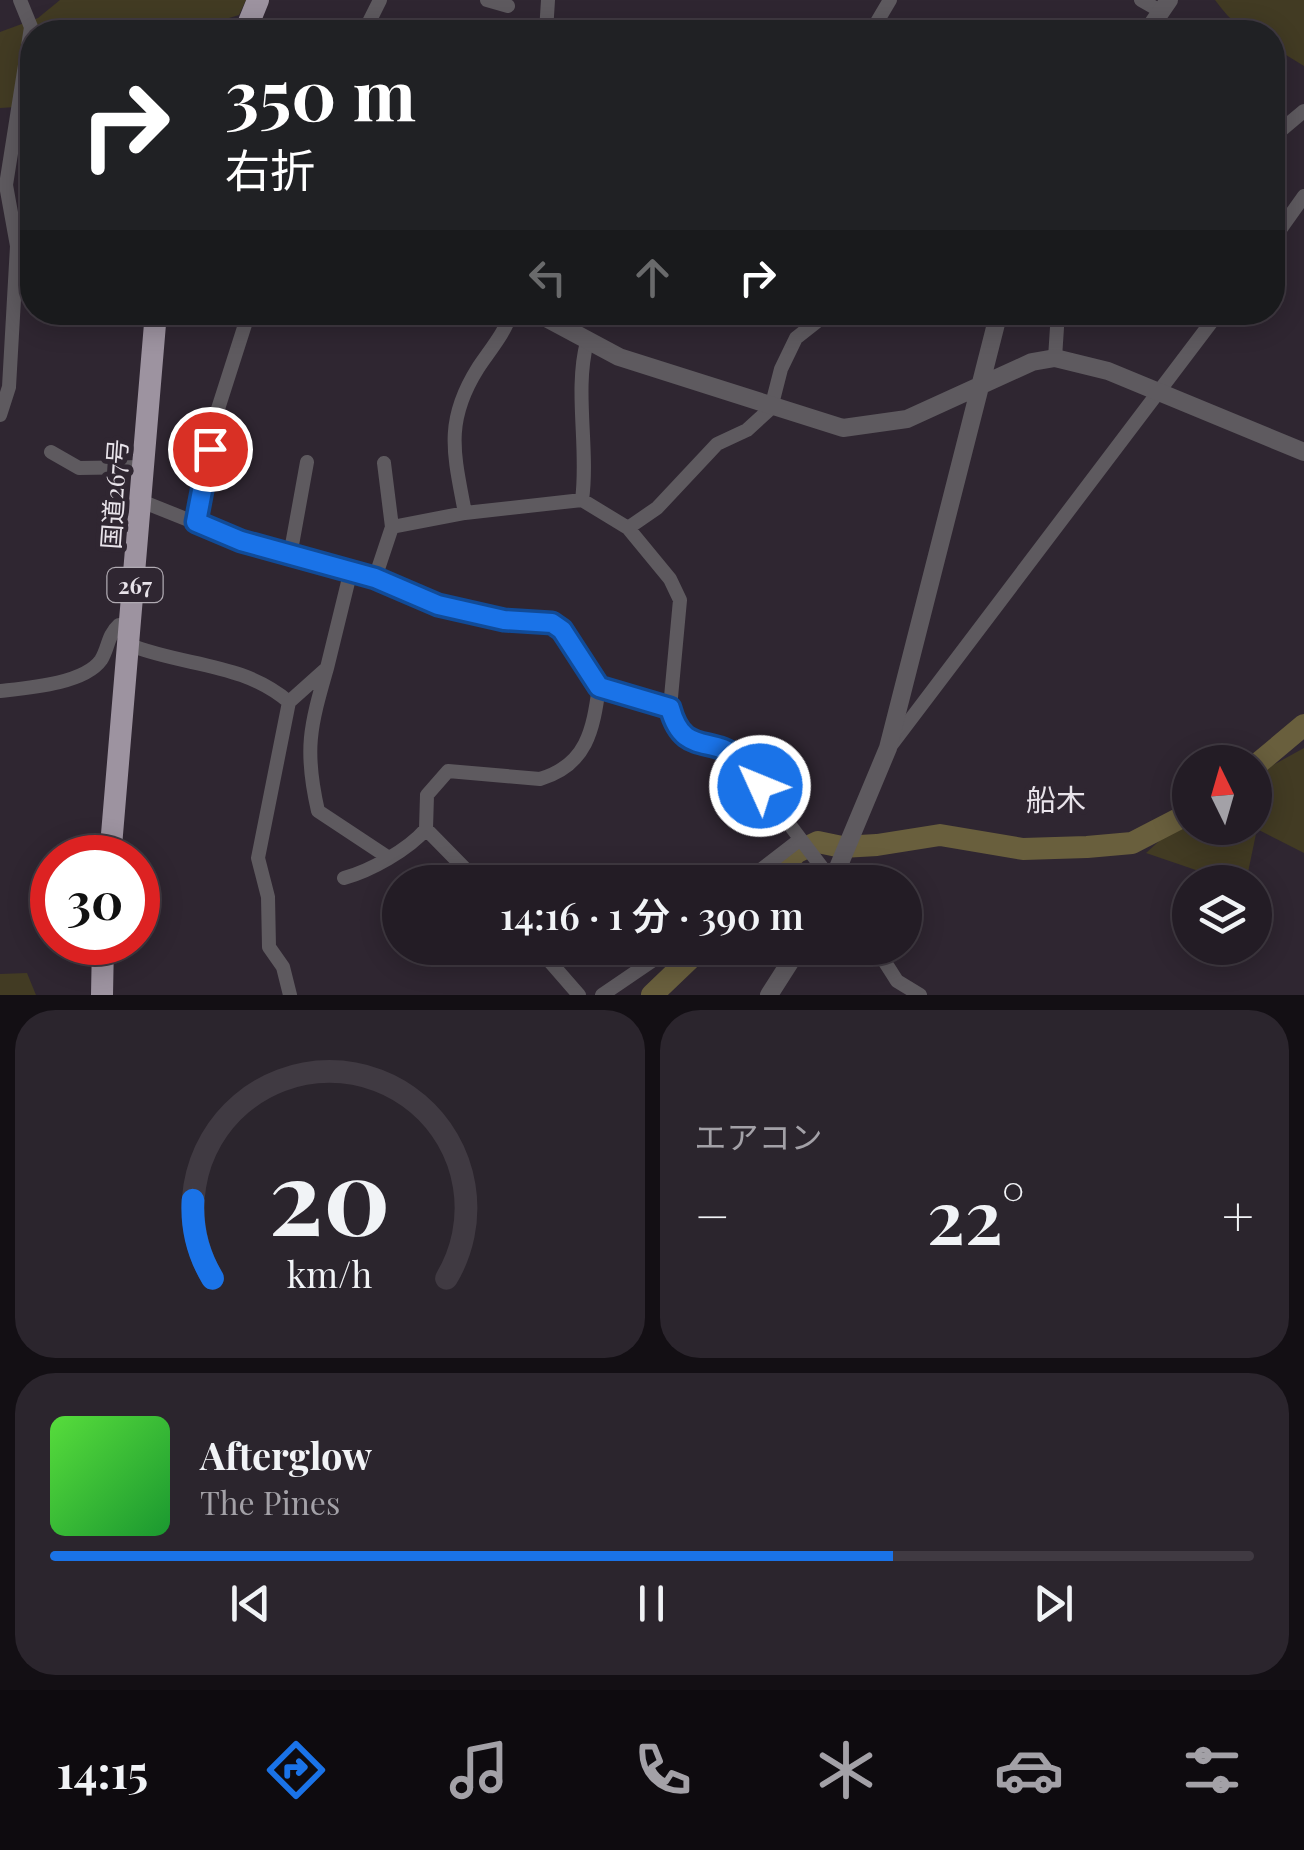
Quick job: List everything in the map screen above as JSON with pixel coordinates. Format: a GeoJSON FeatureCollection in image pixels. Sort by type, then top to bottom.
{"type":"FeatureCollection","features":[{"type":"Feature","properties":{"kind":"highway","name":"国道267号"},"geometry":{"type":"LineString","coordinates":[[112,835],[155,325]]}},
{"type":"Feature","properties":{"kind":"highway"},"geometry":{"type":"LineString","coordinates":[[102,995],[103,965]]}},
{"type":"Feature","properties":{"kind":"street"},"geometry":{"type":"LineString","coordinates":[[487,0],[508,6]]}},
{"type":"Feature","properties":{"kind":"street"},"geometry":{"type":"LineString","coordinates":[[1142,0],[1161,19]]}},
{"type":"Feature","properties":{"kind":"street"},"geometry":{"type":"LineString","coordinates":[[20,93],[6,185],[20,231]]}},
{"type":"Feature","properties":{"kind":"street"},"geometry":{"type":"LineString","coordinates":[[1285,223],[1304,196]]}},
{"type":"Feature","properties":{"kind":"street"},"geometry":{"type":"LineString","coordinates":[[0,416],[9,386],[8,268]]}},
{"type":"Feature","properties":{"kind":"street"},"geometry":{"type":"LineString","coordinates":[[196,522],[218,412],[245,325]]}},
{"type":"Feature","properties":{"kind":"street"},"geometry":{"type":"LineString","coordinates":[[465,514],[452,442],[454,419],[464,389],[503,325]]}},
{"type":"Feature","properties":{"kind":"street"},"geometry":{"type":"LineString","coordinates":[[558,325],[619,357],[843,428],[874,427],[908,419],[1032,362],[1055,358],[1108,371],[1304,452]]}},
{"type":"Feature","properties":{"kind":"street"},"geometry":{"type":"LineString","coordinates":[[628,528],[657,508],[718,444],[746,430],[771,408],[781,370],[796,338],[812,325]]}},
{"type":"Feature","properties":{"kind":"street"},"geometry":{"type":"LineString","coordinates":[[839,865],[888,748],[996,325]]}},
{"type":"Feature","properties":{"kind":"street"},"geometry":{"type":"LineString","coordinates":[[1055,358],[1057,325]]}},
{"type":"Feature","properties":{"kind":"street"},"geometry":{"type":"LineString","coordinates":[[888,748],[1209,325]]}},
{"type":"Feature","properties":{"kind":"street"},"geometry":{"type":"LineString","coordinates":[[582,500],[588,459],[582,359],[587,342]]}},
{"type":"Feature","properties":{"kind":"street"},"geometry":{"type":"LineString","coordinates":[[51,452],[79,468],[142,467]]}},
{"type":"Feature","properties":{"kind":"street"},"geometry":{"type":"LineString","coordinates":[[290,556],[306,462]]}},
{"type":"Feature","properties":{"kind":"street"},"geometry":{"type":"LineString","coordinates":[[375,578],[392,528],[384,462]]}},
{"type":"Feature","properties":{"kind":"street"},"geometry":{"type":"LineString","coordinates":[[392,528],[465,514],[582,500],[628,528],[670,579],[680,600],[670,708],[675,726],[686,739],[740,758],[818,865]]}},
{"type":"Feature","properties":{"kind":"street"},"geometry":{"type":"LineString","coordinates":[[141,502],[290,556],[375,578],[438,605],[504,620],[552,623],[562,630],[599,687],[670,708]]}},
{"type":"Feature","properties":{"kind":"street"},"geometry":{"type":"LineString","coordinates":[[350,574],[310,726],[307,765],[318,811],[386,856]]}},
{"type":"Feature","properties":{"kind":"street"},"geometry":{"type":"LineString","coordinates":[[0,692],[80,675],[103,658],[108,635],[119,625],[162,658],[249,674],[289,702]]}},
{"type":"Feature","properties":{"kind":"street"},"geometry":{"type":"LineString","coordinates":[[290,995],[283,968],[268,947],[268,897],[258,858],[289,702],[327,668]]}},
{"type":"Feature","properties":{"kind":"street"},"geometry":{"type":"LineString","coordinates":[[344,878],[360,874],[417,839],[426,829],[427,794],[448,772],[540,779],[584,752],[599,687]]}},
{"type":"Feature","properties":{"kind":"street"},"geometry":{"type":"LineString","coordinates":[[426,829],[461,865]]}},
{"type":"Feature","properties":{"kind":"street"},"geometry":{"type":"LineString","coordinates":[[767,865],[798,841]]}},
{"type":"Feature","properties":{"kind":"street"},"geometry":{"type":"LineString","coordinates":[[552,965],[578,995]]}},
{"type":"Feature","properties":{"kind":"street"},"geometry":{"type":"LineString","coordinates":[[602,995],[646,965]]}},
{"type":"Feature","properties":{"kind":"street"},"geometry":{"type":"LineString","coordinates":[[768,995],[788,965]]}},
{"type":"Feature","properties":{"kind":"street"},"geometry":{"type":"LineString","coordinates":[[887,965],[897,981],[920,995]]}},
{"type":"Feature","properties":{"kind":"shaded area"},"geometry":{"type":"Polygon","coordinates":[[[60,0],[246,0],[239,15],[222,20],[33,20],[60,0]]]}},
{"type":"Feature","properties":{"kind":"shaded area"},"geometry":{"type":"Polygon","coordinates":[[[1215,0],[1304,0],[1304,66],[1285,54],[1285,20],[1233,20],[1215,0]]]}},
{"type":"Feature","properties":{"kind":"shaded area"},"geometry":{"type":"Polygon","coordinates":[[[20,25],[20,107],[0,108],[0,32],[20,25]]]}},
{"type":"Feature","properties":{"kind":"shaded area"},"geometry":{"type":"Polygon","coordinates":[[[1304,748],[1304,853],[1272,837],[1272,766],[1304,748]]]}},
{"type":"Feature","properties":{"kind":"shaded area"},"geometry":{"type":"Polygon","coordinates":[[[1172,829],[1172,845],[1254,845],[1250,865],[1181,865],[1146,853],[1172,829]]]}},
{"type":"Feature","properties":{"kind":"shaded area"},"geometry":{"type":"Polygon","coordinates":[[[27,973],[36,995],[0,995],[0,974],[27,973]]]}},
{"type":"Feature","properties":{"kind":"waterway"},"geometry":{"type":"LineString","coordinates":[[1272,752],[1304,725]]}},
{"type":"Feature","properties":{"kind":"waterway"},"geometry":{"type":"LineString","coordinates":[[784,865],[797,852],[818,842],[842,847],[877,845],[940,835],[1023,849],[1087,847],[1132,843],[1172,822]]}},
{"type":"Feature","properties":{"kind":"waterway"},"geometry":{"type":"LineString","coordinates":[[652,995],[683,965]]}},
{"type":"Feature","properties":{"kind":"district","name":"船木"},"geometry":{"type":"Point","coordinates":[1056,799]}},
{"type":"Feature","properties":{"kind":"route"},"geometry":{"type":"LineString","coordinates":[[210,449],[196,522],[241,541],[375,578],[438,605],[504,620],[552,623],[562,630],[599,687],[670,708],[675,726],[686,739],[740,758],[760,786]]}}]}
